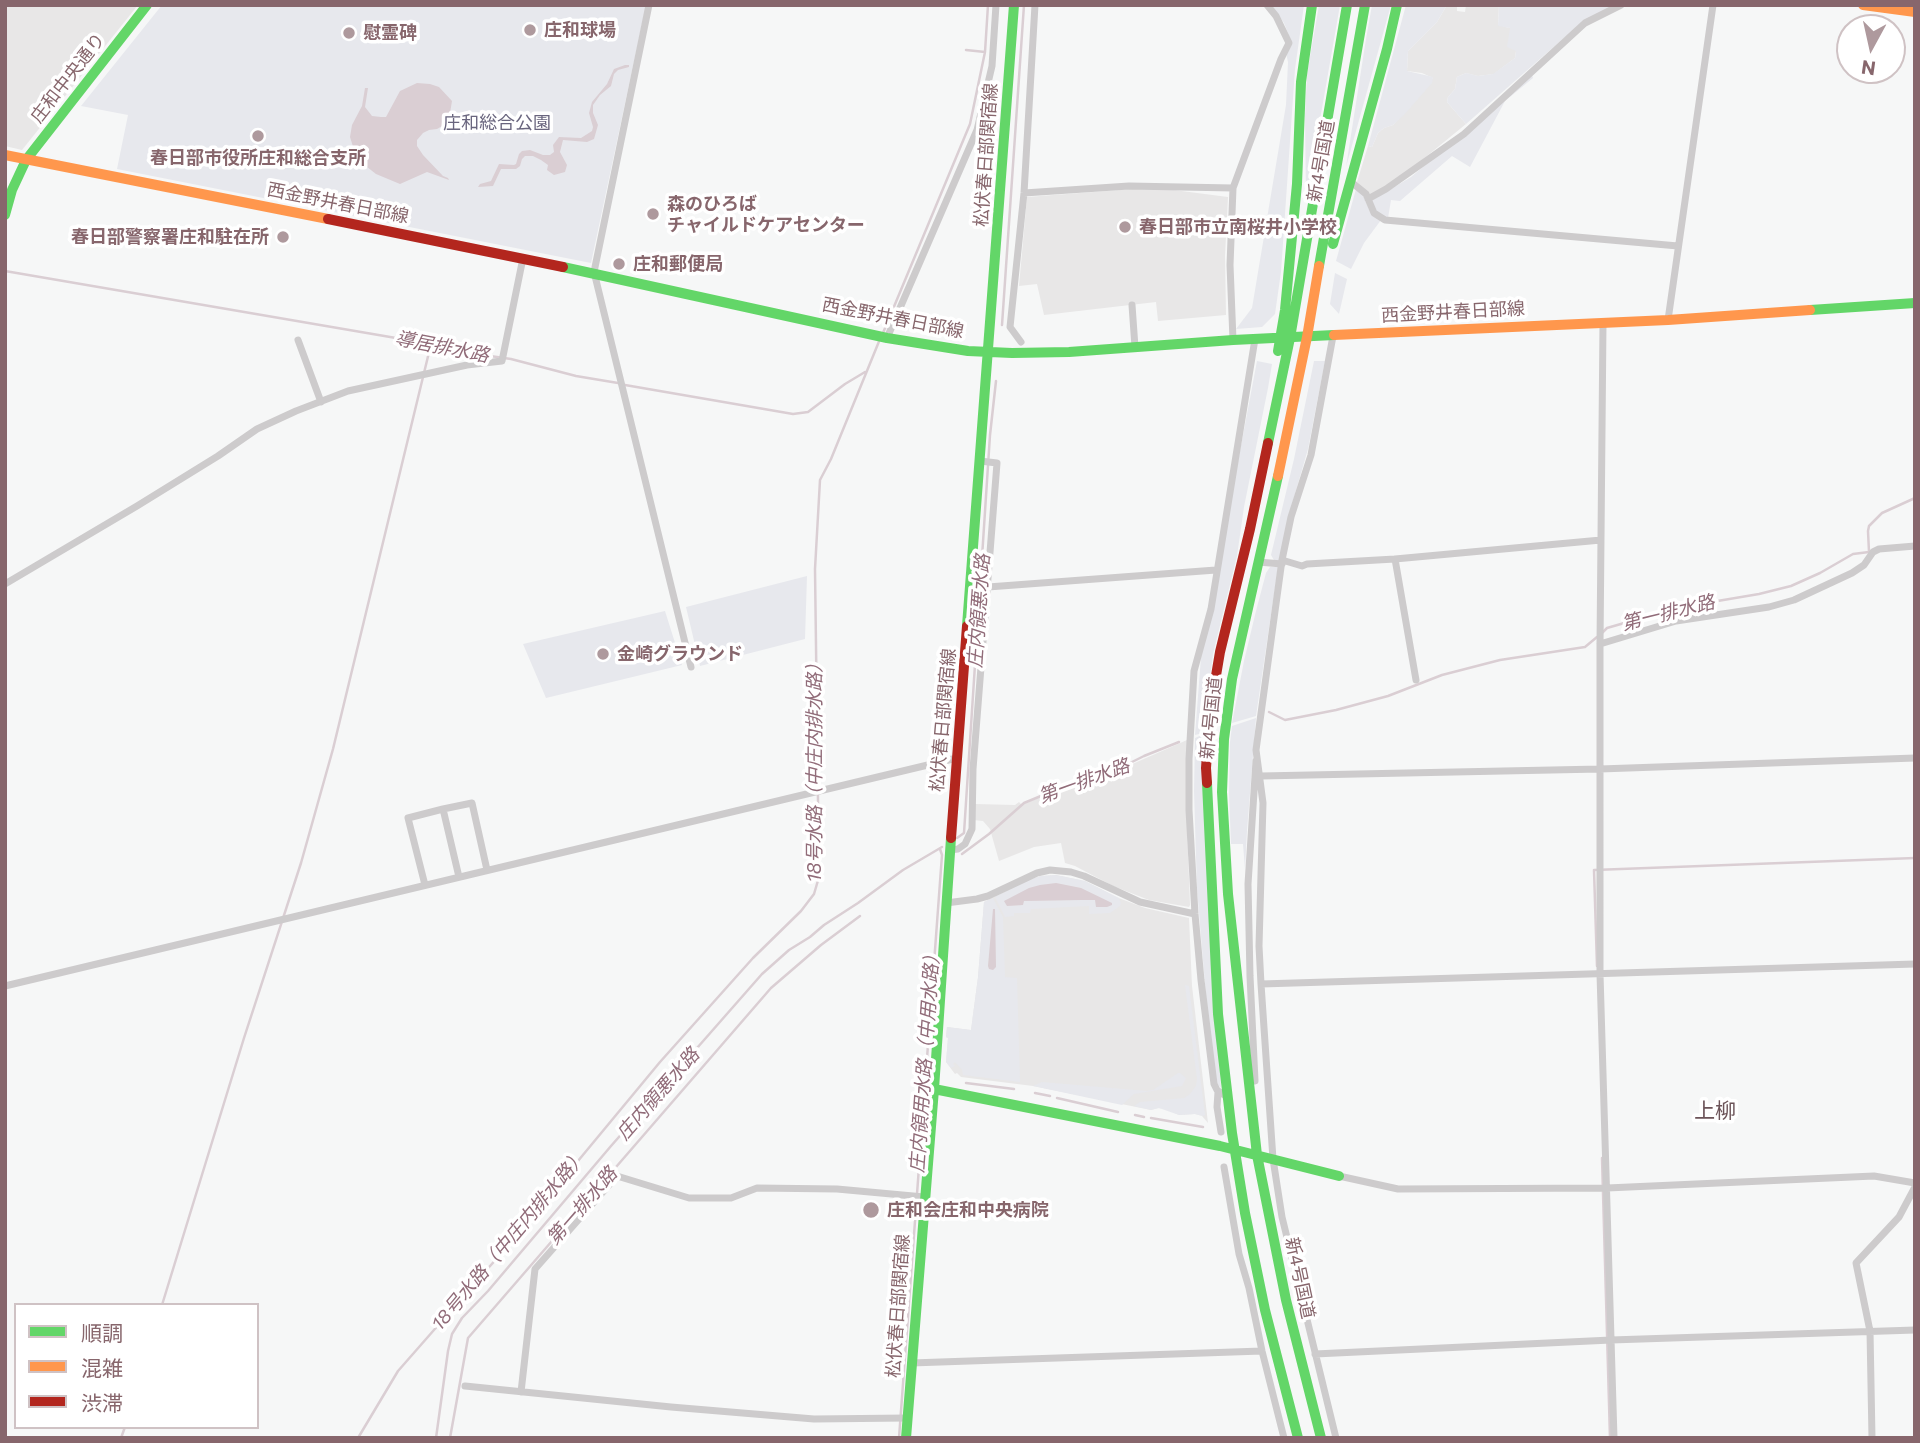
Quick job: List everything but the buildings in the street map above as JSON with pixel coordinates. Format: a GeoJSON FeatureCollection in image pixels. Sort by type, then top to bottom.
{"type":"FeatureCollection","features":[{"type":"Feature","properties":{"kind":"main road","name":"庄和中央通り"},"geometry":{"type":"LineString","coordinates":[[5,215],[12,190],[26,160],[147,5]]}},
{"type":"Feature","properties":{"kind":"main road","name":"松伏春日部関宿線"},"geometry":{"type":"LineString","coordinates":[[906,1438],[957,758],[983,461],[1014,5]]}},
{"type":"Feature","properties":{"kind":"main road"},"geometry":{"type":"LineString","coordinates":[[1285,338],[1285,310],[1297,184],[1301,82],[1312,5]]}},
{"type":"Feature","properties":{"kind":"main road","name":"新4号国道"},"geometry":{"type":"LineString","coordinates":[[1298,1438],[1254,1286],[1235,1150],[1223,1094],[1206,768],[1214,684],[1244,552],[1247,512],[1285,338],[1347,5]]}},
{"type":"Feature","properties":{"kind":"main road","name":"新4号国道"},"geometry":{"type":"LineString","coordinates":[[1321,1438],[1286,1300],[1257,1154],[1228,894],[1222,792],[1224,739],[1231,679],[1307,337],[1365,5]]}},
{"type":"Feature","properties":{"kind":"main road"},"geometry":{"type":"LineString","coordinates":[[1307,337],[1320,308],[1334,239],[1397,5]]}},
{"type":"Feature","properties":{"kind":"main road"},"geometry":{"type":"LineString","coordinates":[[1863,5],[1915,12]]}},
{"type":"Feature","properties":{"kind":"main road","name":"西金野井春日部線"},"geometry":{"type":"LineString","coordinates":[[5,155],[594,272],[887,338],[989,352],[1069,352],[1233,340],[1668,320],[1915,303]]}},
{"type":"Feature","properties":{"kind":"main road"},"geometry":{"type":"LineString","coordinates":[[934,1089],[1257,1154],[1339,1176]]}},
{"type":"Feature","properties":{"kind":"street"},"geometry":{"type":"LineString","coordinates":[[649,5],[594,272],[691,667]]}},
{"type":"Feature","properties":{"kind":"street"},"geometry":{"type":"LineString","coordinates":[[887,338],[977,130],[992,66],[996,5]]}},
{"type":"Feature","properties":{"kind":"street"},"geometry":{"type":"LineString","coordinates":[[1021,342],[1010,327],[1024,193],[1035,5]]}},
{"type":"Feature","properties":{"kind":"street"},"geometry":{"type":"LineString","coordinates":[[1233,340],[1230,265],[1233,188],[1289,43],[1276,16],[1267,5]]}},
{"type":"Feature","properties":{"kind":"street"},"geometry":{"type":"LineString","coordinates":[[1367,199],[1386,189],[1464,134],[1585,23],[1621,5]]}},
{"type":"Feature","properties":{"kind":"street"},"geometry":{"type":"LineString","coordinates":[[1668,320],[1713,5]]}},
{"type":"Feature","properties":{"kind":"street"},"geometry":{"type":"LineString","coordinates":[[1350,181],[1366,194],[1374,213],[1385,220],[1678,246]]}},
{"type":"Feature","properties":{"kind":"street"},"geometry":{"type":"LineString","coordinates":[[1024,193],[1129,186],[1233,188]]}},
{"type":"Feature","properties":{"kind":"street"},"geometry":{"type":"LineString","coordinates":[[5,584],[137,506],[257,429],[296,411],[348,391],[467,365],[502,361],[523,258]]}},
{"type":"Feature","properties":{"kind":"street"},"geometry":{"type":"LineString","coordinates":[[1132,305],[1135,347]]}},
{"type":"Feature","properties":{"kind":"street"},"geometry":{"type":"LineString","coordinates":[[1604,323],[1600,974],[1614,1438]]}},
{"type":"Feature","properties":{"kind":"street"},"geometry":{"type":"LineString","coordinates":[[1252,1110],[1255,1066],[1248,884],[1256,750],[1282,562],[1291,517],[1311,455],[1333,336]]}},
{"type":"Feature","properties":{"kind":"street"},"geometry":{"type":"LineString","coordinates":[[1221,1132],[1217,1107],[1223,1094],[1214,1084],[1195,914],[1189,758],[1194,671],[1211,609],[1255,339]]}},
{"type":"Feature","properties":{"kind":"street"},"geometry":{"type":"LineString","coordinates":[[298,340],[321,402]]}},
{"type":"Feature","properties":{"kind":"street"},"geometry":{"type":"LineString","coordinates":[[950,850],[965,844],[972,829],[973,769],[997,463],[983,461]]}},
{"type":"Feature","properties":{"kind":"street"},"geometry":{"type":"LineString","coordinates":[[1258,562],[1282,562],[1302,566],[1601,540]]}},
{"type":"Feature","properties":{"kind":"street"},"geometry":{"type":"LineString","coordinates":[[1600,644],[1676,621],[1769,607],[1794,600],[1852,573],[1879,549],[1915,545]]}},
{"type":"Feature","properties":{"kind":"street"},"geometry":{"type":"LineString","coordinates":[[1395,559],[1416,680]]}},
{"type":"Feature","properties":{"kind":"street"},"geometry":{"type":"LineString","coordinates":[[973,586],[1216,570]]}},
{"type":"Feature","properties":{"kind":"street"},"geometry":{"type":"LineString","coordinates":[[1256,750],[1263,803],[1259,946],[1273,1158],[1282,1217],[1336,1438]]}},
{"type":"Feature","properties":{"kind":"street"},"geometry":{"type":"LineString","coordinates":[[5,986],[957,758]]}},
{"type":"Feature","properties":{"kind":"street"},"geometry":{"type":"LineString","coordinates":[[1261,776],[1600,769],[1915,758]]}},
{"type":"Feature","properties":{"kind":"street"},"geometry":{"type":"LineString","coordinates":[[425,885],[408,818],[443,809],[472,803],[487,870]]}},
{"type":"Feature","properties":{"kind":"street"},"geometry":{"type":"LineString","coordinates":[[443,809],[459,877]]}},
{"type":"Feature","properties":{"kind":"street"},"geometry":{"type":"LineString","coordinates":[[946,903],[988,896],[1037,873],[1051,870],[1084,876],[1140,902],[1195,914]]}},
{"type":"Feature","properties":{"kind":"street"},"geometry":{"type":"LineString","coordinates":[[1165,918],[1166,908]]}},
{"type":"Feature","properties":{"kind":"street"},"geometry":{"type":"LineString","coordinates":[[1261,984],[1915,964]]}},
{"type":"Feature","properties":{"kind":"street"},"geometry":{"type":"LineString","coordinates":[[1224,1167],[1239,1254],[1254,1286],[1262,1351],[1284,1438]]}},
{"type":"Feature","properties":{"kind":"street"},"geometry":{"type":"LineString","coordinates":[[1339,1176],[1398,1189],[1607,1188],[1874,1176],[1915,1185],[1899,1217],[1856,1264],[1870,1331],[1872,1438]]}},
{"type":"Feature","properties":{"kind":"street"},"geometry":{"type":"LineString","coordinates":[[521,1392],[535,1269],[617,1177],[689,1198],[731,1198],[757,1188],[837,1189],[924,1197]]}},
{"type":"Feature","properties":{"kind":"street"},"geometry":{"type":"LineString","coordinates":[[1268,1213],[1282,1217]]}},
{"type":"Feature","properties":{"kind":"street"},"geometry":{"type":"LineString","coordinates":[[1315,1354],[1611,1340],[1915,1330]]}},
{"type":"Feature","properties":{"kind":"street"},"geometry":{"type":"LineString","coordinates":[[911,1363],[1262,1351]]}},
{"type":"Feature","properties":{"kind":"street"},"geometry":{"type":"LineString","coordinates":[[465,1386],[814,1419],[907,1418]]}},
{"type":"Feature","properties":{"kind":"shaded area"},"geometry":{"type":"Polygon","coordinates":[[[5,5],[138,5],[22,150],[5,146],[5,5]]]}},
{"type":"Feature","properties":{"kind":"shaded area"},"geometry":{"type":"Polygon","coordinates":[[[1447,5],[1457,5],[1457,11],[1465,12],[1466,5],[1499,5],[1498,25],[1510,28],[1516,51],[1515,58],[1494,74],[1478,76],[1466,73],[1457,77],[1455,89],[1447,102],[1466,124],[1411,169],[1370,196],[1357,182],[1368,146],[1372,147],[1378,133],[1393,125],[1433,78],[1407,71],[1408,51],[1437,22],[1447,5]]]}},
{"type":"Feature","properties":{"kind":"shaded area"},"geometry":{"type":"Polygon","coordinates":[[[625,65],[629,67],[614,74],[611,86],[593,105],[598,125],[594,139],[587,142],[563,140],[560,152],[567,165],[565,172],[554,175],[541,160],[525,156],[516,169],[501,169],[493,186],[478,187],[491,181],[499,164],[516,164],[522,151],[530,150],[550,155],[554,152],[553,145],[559,137],[581,138],[592,131],[589,113],[592,102],[607,84],[614,69],[625,65]]]}},
{"type":"Feature","properties":{"kind":"shaded area"},"geometry":{"type":"Polygon","coordinates":[[[417,83],[439,87],[452,101],[444,125],[423,133],[417,140],[417,146],[423,155],[449,180],[427,172],[400,184],[376,174],[362,163],[355,153],[350,137],[352,125],[362,106],[365,88],[368,88],[365,107],[372,116],[386,117],[400,91],[417,83]]]}},
{"type":"Feature","properties":{"kind":"shaded area","name":"春日部市立南桜井小学校"},"geometry":{"type":"Polygon","coordinates":[[[1166,189],[1228,197],[1226,315],[1158,321],[1156,302],[1044,315],[1037,284],[1019,286],[1027,197],[1166,189]]]}},
{"type":"Feature","properties":{"kind":"shaded area"},"geometry":{"type":"Polygon","coordinates":[[[1187,740],[1189,907],[1149,900],[1065,863],[1061,843],[1034,847],[999,861],[990,829],[983,821],[973,820],[975,804],[1015,805],[1019,802],[1022,805],[1052,792],[1096,780],[1187,740]]]}},
{"type":"Feature","properties":{"kind":"shaded area"},"geometry":{"type":"Polygon","coordinates":[[[1056,875],[1085,881],[1145,908],[1189,918],[1192,986],[1208,1123],[1202,1116],[1195,1114],[1179,1115],[1166,1109],[1151,1110],[1033,1086],[961,1077],[955,1074],[946,1062],[947,1027],[971,1030],[984,902],[1026,881],[1056,875]]]}},
{"type":"Feature","properties":{"kind":"shaded area"},"geometry":{"type":"Polygon","coordinates":[[[1056,883],[1081,888],[1112,905],[1096,907],[1095,900],[1081,900],[1024,901],[1023,905],[1007,906],[1004,901],[1029,888],[1056,883]]]}},
{"type":"Feature","properties":{"kind":"shaded area"},"geometry":{"type":"Polygon","coordinates":[[[993,909],[996,967],[993,970],[988,966],[993,909]]]}},
{"type":"Feature","properties":{"kind":"green space","name":"庄和総合公園"},"geometry":{"type":"Polygon","coordinates":[[[162,5],[646,5],[591,263],[117,169],[128,115],[81,106],[162,5]]]}},
{"type":"Feature","properties":{"kind":"green space"},"geometry":{"type":"Polygon","coordinates":[[[1271,5],[1304,5],[1295,69],[1281,272],[1275,314],[1262,327],[1236,329],[1252,308],[1286,105],[1286,53],[1292,43],[1284,23],[1271,5]]]}},
{"type":"Feature","properties":{"kind":"green space"},"geometry":{"type":"Polygon","coordinates":[[[1319,5],[1340,5],[1306,200],[1307,74],[1319,5]]]}},
{"type":"Feature","properties":{"kind":"green space"},"geometry":{"type":"Polygon","coordinates":[[[1372,5],[1391,5],[1346,167],[1366,39],[1372,5]]]}},
{"type":"Feature","properties":{"kind":"green space"},"geometry":{"type":"Polygon","coordinates":[[[1406,5],[1447,5],[1437,22],[1408,51],[1407,71],[1433,77],[1432,83],[1404,115],[1378,133],[1372,147],[1368,146],[1406,5]]]}},
{"type":"Feature","properties":{"kind":"green space"},"geometry":{"type":"Polygon","coordinates":[[[1499,5],[1629,5],[1610,11],[1565,37],[1466,124],[1447,102],[1455,89],[1457,77],[1466,73],[1478,76],[1493,74],[1515,58],[1516,51],[1507,47],[1510,28],[1498,26],[1499,5]]]}},
{"type":"Feature","properties":{"kind":"green space"},"geometry":{"type":"Polygon","coordinates":[[[1532,75],[1533,78],[1505,101],[1470,167],[1452,156],[1400,201],[1391,200],[1388,218],[1378,214],[1371,201],[1411,177],[1532,75]]]}},
{"type":"Feature","properties":{"kind":"green space"},"geometry":{"type":"Polygon","coordinates":[[[1356,189],[1363,195],[1370,212],[1381,220],[1364,243],[1351,269],[1336,261],[1356,189]]]}},
{"type":"Feature","properties":{"kind":"green space"},"geometry":{"type":"Polygon","coordinates":[[[1335,273],[1347,279],[1339,314],[1330,304],[1335,273]]]}},
{"type":"Feature","properties":{"kind":"green space"},"geometry":{"type":"Polygon","coordinates":[[[1257,361],[1272,364],[1237,556],[1213,654],[1203,733],[1195,735],[1201,657],[1257,361]]]}},
{"type":"Feature","properties":{"kind":"green space"},"geometry":{"type":"Polygon","coordinates":[[[1314,361],[1325,361],[1308,449],[1279,561],[1275,562],[1271,555],[1314,361]]]}},
{"type":"Feature","properties":{"kind":"green space"},"geometry":{"type":"Polygon","coordinates":[[[1270,567],[1278,567],[1256,716],[1232,723],[1256,611],[1270,567]]]}},
{"type":"Feature","properties":{"kind":"green space","name":"金崎グラウンド"},"geometry":{"type":"Polygon","coordinates":[[[807,576],[805,639],[700,666],[686,607],[807,576]]]}},
{"type":"Feature","properties":{"kind":"green space","name":"金崎グラウンド"},"geometry":{"type":"Polygon","coordinates":[[[665,611],[682,665],[546,698],[523,644],[665,611]]]}},
{"type":"Feature","properties":{"kind":"green space"},"geometry":{"type":"Polygon","coordinates":[[[1256,718],[1245,869],[1243,844],[1231,844],[1230,742],[1232,726],[1256,718]]]}},
{"type":"Feature","properties":{"kind":"green space"},"geometry":{"type":"Polygon","coordinates":[[[1202,735],[1221,1088],[1217,1084],[1208,1020],[1197,889],[1195,738],[1202,735]]]}},
{"type":"Feature","properties":{"kind":"green space"},"geometry":{"type":"Polygon","coordinates":[[[1056,875],[1085,881],[1119,898],[1120,906],[1110,913],[1089,914],[1089,906],[1031,909],[1030,913],[1014,913],[1014,916],[1005,917],[995,897],[1041,876],[1056,875]],[[1056,883],[1004,901],[1007,906],[1022,905],[1023,901],[1096,900],[1096,907],[1107,907],[1081,888],[1056,883]]]}},
{"type":"Feature","properties":{"kind":"green space"},"geometry":{"type":"Polygon","coordinates":[[[993,898],[1003,917],[1005,977],[1017,978],[1020,1082],[963,1075],[955,1062],[955,1066],[951,1068],[946,1062],[947,1027],[971,1030],[984,902],[993,898]],[[994,909],[988,966],[989,969],[996,966],[994,909]]]}},
{"type":"Feature","properties":{"kind":"green space"},"geometry":{"type":"Polygon","coordinates":[[[1185,985],[1189,986],[1203,1116],[1179,1115],[1159,1108],[1151,1110],[1134,1106],[1140,1102],[1184,1098],[1196,1086],[1185,985]]]}},
{"type":"Feature","properties":{"kind":"green space"},"geometry":{"type":"Polygon","coordinates":[[[1178,1073],[1186,1078],[1182,1086],[1134,1094],[1122,1105],[1033,1086],[1042,1082],[1147,1091],[1153,1090],[1178,1073]]]}},
{"type":"Feature","properties":{"kind":"waterway","name":"18号水路（中庄内排水路）"},"geometry":{"type":"LineString","coordinates":[[883,333],[970,124],[985,52],[988,5]]}},
{"type":"Feature","properties":{"kind":"waterway","name":"庄内領悪水路"},"geometry":{"type":"LineString","coordinates":[[1002,325],[1024,5]]}},
{"type":"Feature","properties":{"kind":"waterway"},"geometry":{"type":"LineString","coordinates":[[966,50],[985,52]]}},
{"type":"Feature","properties":{"kind":"waterway","name":"導居排水路"},"geometry":{"type":"LineString","coordinates":[[5,271],[431,344],[618,383]]}},
{"type":"Feature","properties":{"kind":"waterway","name":"18号水路（中庄内排水路）"},"geometry":{"type":"LineString","coordinates":[[358,1438],[398,1371],[505,1249],[660,1062],[814,894],[819,877],[815,569],[820,480],[880,339]]}},
{"type":"Feature","properties":{"kind":"waterway"},"geometry":{"type":"LineString","coordinates":[[163,1303],[301,863],[333,749],[431,344]]}},
{"type":"Feature","properties":{"kind":"waterway","name":"導居排水路"},"geometry":{"type":"LineString","coordinates":[[625,385],[793,414],[808,412],[865,372]]}},
{"type":"Feature","properties":{"kind":"waterway","name":"庄内領悪水路"},"geometry":{"type":"LineString","coordinates":[[957,838],[964,833],[990,435],[996,381]]}},
{"type":"Feature","properties":{"kind":"waterway","name":"第一排水路"},"geometry":{"type":"LineString","coordinates":[[1602,633],[1607,628],[1676,608],[1791,586],[1853,554],[1869,552],[1869,526],[1882,513],[1915,498]]}},
{"type":"Feature","properties":{"kind":"waterway","name":"第一排水路"},"geometry":{"type":"LineString","coordinates":[[1269,712],[1285,720],[1336,710],[1388,696],[1442,675],[1500,660],[1585,647],[1597,637]]}},
{"type":"Feature","properties":{"kind":"waterway","name":"第一排水路"},"geometry":{"type":"LineString","coordinates":[[962,854],[1024,803],[1065,786],[1096,780],[1179,742]]}},
{"type":"Feature","properties":{"kind":"waterway","name":"庄内領悪水路"},"geometry":{"type":"LineString","coordinates":[[436,1438],[448,1351],[452,1334],[462,1318],[762,974],[824,925],[903,870],[942,847]]}},
{"type":"Feature","properties":{"kind":"waterway","name":"庄内領用水路（中用水路）"},"geometry":{"type":"LineString","coordinates":[[899,1438],[942,855],[940,849]]}},
{"type":"Feature","properties":{"kind":"waterway"},"geometry":{"type":"LineString","coordinates":[[1597,966],[1594,870],[1915,858]]}},
{"type":"Feature","properties":{"kind":"waterway","name":"第一排水路"},"geometry":{"type":"LineString","coordinates":[[450,1438],[468,1338],[771,988],[860,916]]}},
{"type":"Feature","properties":{"kind":"waterway"},"geometry":{"type":"LineString","coordinates":[[966,1083],[1014,1089]]}},
{"type":"Feature","properties":{"kind":"waterway"},"geometry":{"type":"LineString","coordinates":[[1035,1093],[1050,1096]]}},
{"type":"Feature","properties":{"kind":"waterway"},"geometry":{"type":"LineString","coordinates":[[1057,1098],[1118,1112]]}},
{"type":"Feature","properties":{"kind":"waterway"},"geometry":{"type":"LineString","coordinates":[[1135,1115],[1144,1117]]}},
{"type":"Feature","properties":{"kind":"waterway"},"geometry":{"type":"LineString","coordinates":[[1151,1118],[1203,1127]]}},
{"type":"Feature","properties":{"kind":"waterway"},"geometry":{"type":"LineString","coordinates":[[1602,1158],[1610,1438]]}},
{"type":"Feature","properties":{"kind":"waterway"},"geometry":{"type":"LineString","coordinates":[[121,1438],[124,1429]]}},
{"type":"Feature","properties":{"kind":"traffic: fast"},"geometry":{"type":"LineString","coordinates":[[5,215],[12,190],[26,160],[147,5]]}},
{"type":"Feature","properties":{"kind":"traffic: fast"},"geometry":{"type":"LineString","coordinates":[[967,626],[1014,5]]}},
{"type":"Feature","properties":{"kind":"traffic: fast"},"geometry":{"type":"LineString","coordinates":[[1278,351],[1285,310],[1297,184],[1301,82],[1312,5]]}},
{"type":"Feature","properties":{"kind":"traffic: fast"},"geometry":{"type":"LineString","coordinates":[[1268,443],[1290,338],[1347,5]]}},
{"type":"Feature","properties":{"kind":"traffic: fast"},"geometry":{"type":"LineString","coordinates":[[1319,266],[1365,5]]}},
{"type":"Feature","properties":{"kind":"traffic: fast"},"geometry":{"type":"LineString","coordinates":[[1333,244],[1397,5]]}},
{"type":"Feature","properties":{"kind":"traffic: fast"},"geometry":{"type":"LineString","coordinates":[[563,267],[887,338],[968,351],[1069,352],[1334,335]]}},
{"type":"Feature","properties":{"kind":"traffic: fast"},"geometry":{"type":"LineString","coordinates":[[1810,310],[1915,303]]}},
{"type":"Feature","properties":{"kind":"traffic: fast"},"geometry":{"type":"LineString","coordinates":[[1278,476],[1232,679],[1224,739],[1222,792],[1228,894],[1257,1155],[1286,1300],[1321,1438]]}},
{"type":"Feature","properties":{"kind":"traffic: fast"},"geometry":{"type":"LineString","coordinates":[[1207,783],[1218,1014],[1232,1133],[1265,1310],[1298,1438]]}},
{"type":"Feature","properties":{"kind":"traffic: fast"},"geometry":{"type":"LineString","coordinates":[[906,1438],[951,838]]}},
{"type":"Feature","properties":{"kind":"traffic: fast"},"geometry":{"type":"LineString","coordinates":[[934,1089],[1220,1146],[1339,1176]]}},
{"type":"Feature","properties":{"kind":"traffic: slow"},"geometry":{"type":"LineString","coordinates":[[1863,5],[1915,12]]}},
{"type":"Feature","properties":{"kind":"traffic: slow"},"geometry":{"type":"LineString","coordinates":[[5,155],[328,219]]}},
{"type":"Feature","properties":{"kind":"traffic: slow"},"geometry":{"type":"LineString","coordinates":[[1278,476],[1319,266]]}},
{"type":"Feature","properties":{"kind":"traffic: slow"},"geometry":{"type":"LineString","coordinates":[[1334,335],[1668,320],[1810,310]]}},
{"type":"Feature","properties":{"kind":"traffic: jam"},"geometry":{"type":"LineString","coordinates":[[328,219],[563,267]]}},
{"type":"Feature","properties":{"kind":"traffic: jam"},"geometry":{"type":"LineString","coordinates":[[1207,783],[1210,711],[1220,652],[1268,443]]}},
{"type":"Feature","properties":{"kind":"traffic: jam"},"geometry":{"type":"LineString","coordinates":[[951,838],[967,626]]}},
{"type":"Feature","properties":{"kind":"place","name":"庄和球場"},"geometry":{"type":"Point","coordinates":[530,30]}},
{"type":"Feature","properties":{"kind":"place","name":"慰霊碑"},"geometry":{"type":"Point","coordinates":[349,33]}},
{"type":"Feature","properties":{"kind":"place","name":"春日部市役所庄和総合支所"},"geometry":{"type":"Point","coordinates":[258,136]}},
{"type":"Feature","properties":{"kind":"place","name":"森のひろば チャイルドケアセンター"},"geometry":{"type":"Point","coordinates":[653,214]}},
{"type":"Feature","properties":{"kind":"place","name":"春日部市立南桜井小学校"},"geometry":{"type":"Point","coordinates":[1125,227]}},
{"type":"Feature","properties":{"kind":"place","name":"春日部警察署庄和駐在所"},"geometry":{"type":"Point","coordinates":[283,237]}},
{"type":"Feature","properties":{"kind":"place","name":"庄和郵便局"},"geometry":{"type":"Point","coordinates":[619,264]}},
{"type":"Feature","properties":{"kind":"place","name":"金崎グラウンド"},"geometry":{"type":"Point","coordinates":[603,654]}},
{"type":"Feature","properties":{"kind":"place","name":"庄和会庄和中央病院"},"geometry":{"type":"Point","coordinates":[871,1210]}},
{"type":"Feature","properties":{"kind":"district","name":"上柳"},"geometry":{"type":"Point","coordinates":[1715,1111]}}]}
